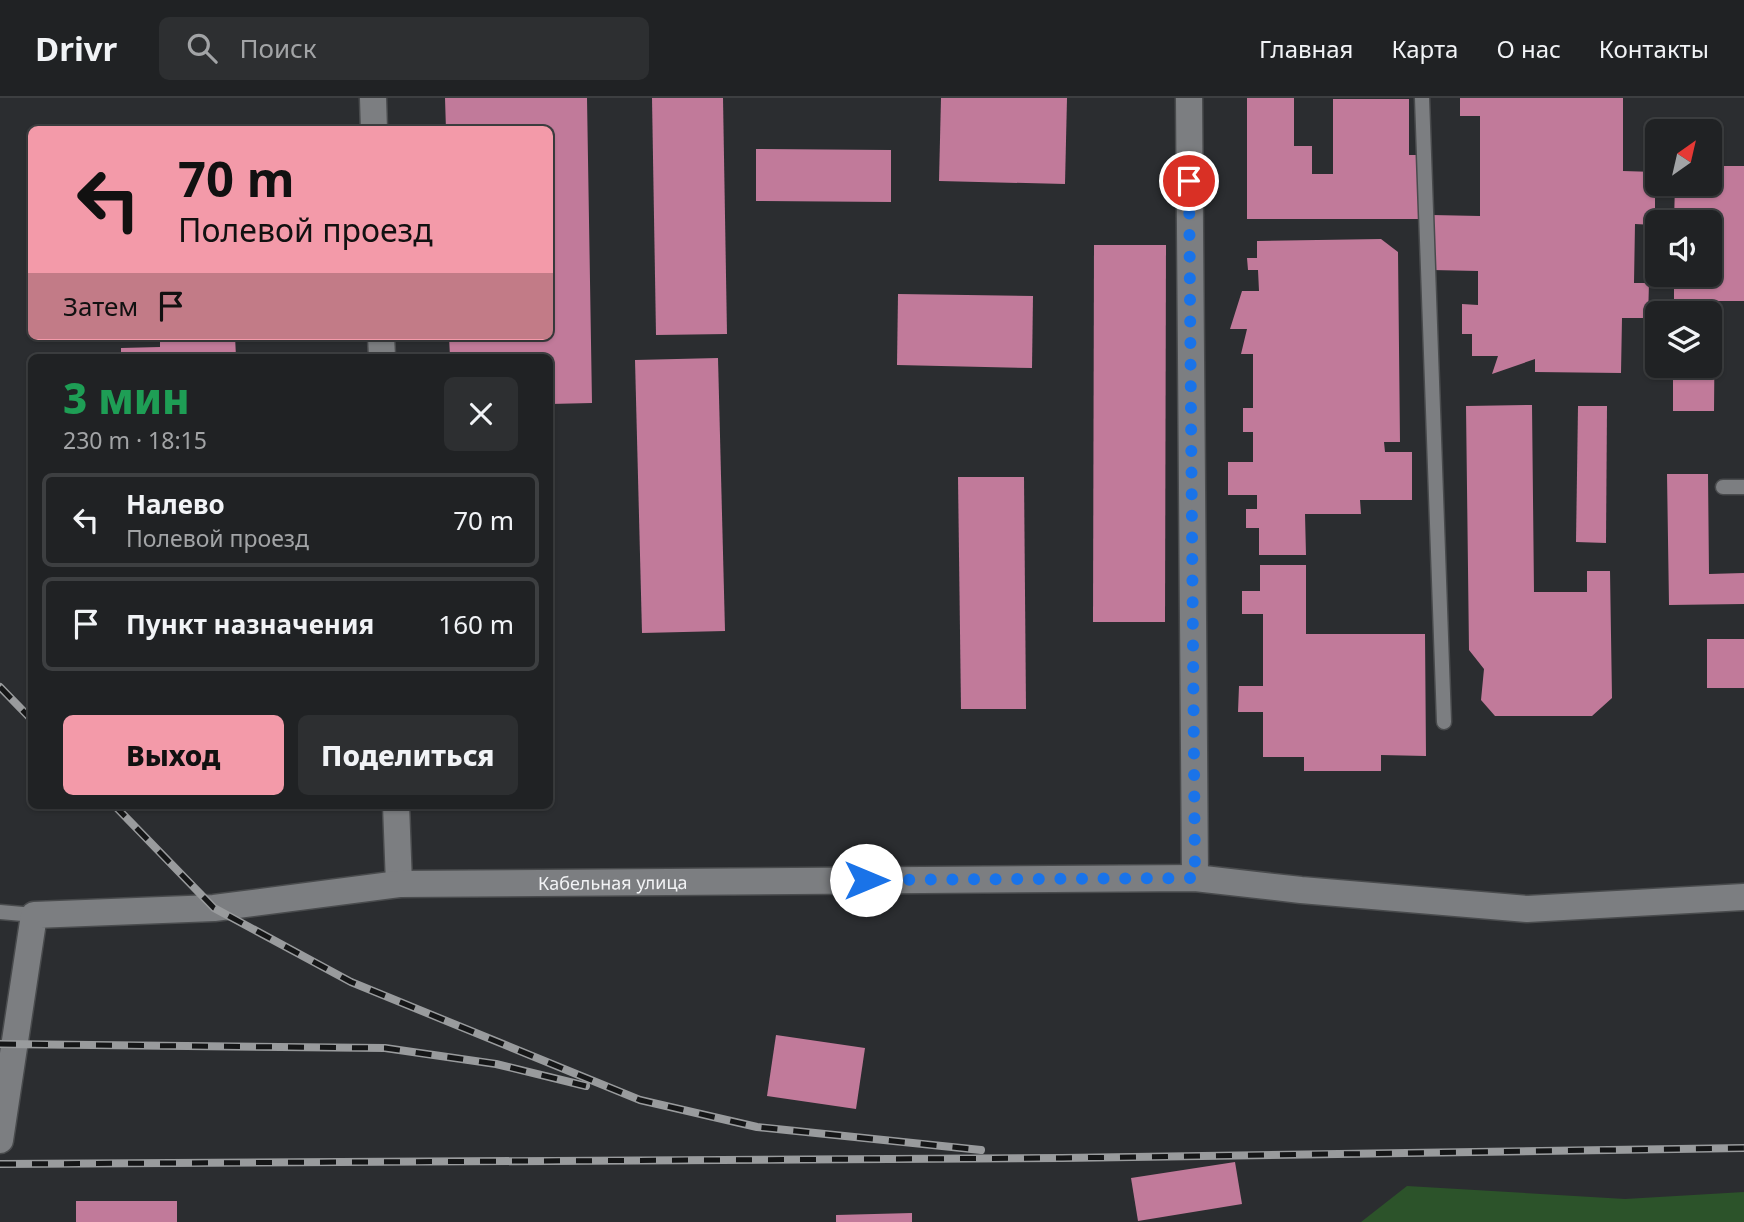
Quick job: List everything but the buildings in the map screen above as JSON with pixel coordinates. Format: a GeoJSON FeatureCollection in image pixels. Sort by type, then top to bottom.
{"type":"FeatureCollection","features":[{"type":"Feature","properties":{"kind":"street"},"geometry":{"type":"LineString","coordinates":[[373,98],[374,126]]}},
{"type":"Feature","properties":{"kind":"street"},"geometry":{"type":"LineString","coordinates":[[1189,98],[1195,878]]}},
{"type":"Feature","properties":{"kind":"street"},"geometry":{"type":"LineString","coordinates":[[396,809],[399,884]]}},
{"type":"Feature","properties":{"kind":"street","name":"Кабельная улица"},"geometry":{"type":"LineString","coordinates":[[34,915],[214,908],[399,884],[1195,878],[1527,909],[1744,897]]}},
{"type":"Feature","properties":{"kind":"street"},"geometry":{"type":"LineString","coordinates":[[0,1140],[34,915]]}},
{"type":"Feature","properties":{"kind":"lane"},"geometry":{"type":"LineString","coordinates":[[1422,98],[1444,722]]}},
{"type":"Feature","properties":{"kind":"lane"},"geometry":{"type":"LineString","coordinates":[[1723,487],[1744,487]]}},
{"type":"Feature","properties":{"kind":"lane"},"geometry":{"type":"LineString","coordinates":[[0,912],[34,915]]}},
{"type":"Feature","properties":{"kind":"green space"},"geometry":{"type":"Polygon","coordinates":[[[1407,1186],[1625,1199],[1744,1192],[1744,1222],[1361,1222],[1407,1186]]]}},
{"type":"Feature","properties":{"kind":"railway"},"geometry":{"type":"LineString","coordinates":[[0,687],[28,716]]}},
{"type":"Feature","properties":{"kind":"railway"},"geometry":{"type":"LineString","coordinates":[[118,809],[214,908],[351,982],[640,1100],[757,1127],[981,1150]]}},
{"type":"Feature","properties":{"kind":"railway"},"geometry":{"type":"LineString","coordinates":[[0,1044],[385,1048],[496,1064],[586,1086]]}},
{"type":"Feature","properties":{"kind":"railway"},"geometry":{"type":"LineString","coordinates":[[0,1164],[1062,1158],[1744,1148]]}},
{"type":"Feature","properties":{"kind":"route"},"geometry":{"type":"LineString","coordinates":[[866,880],[1195,878],[1189,181]]}}]}
